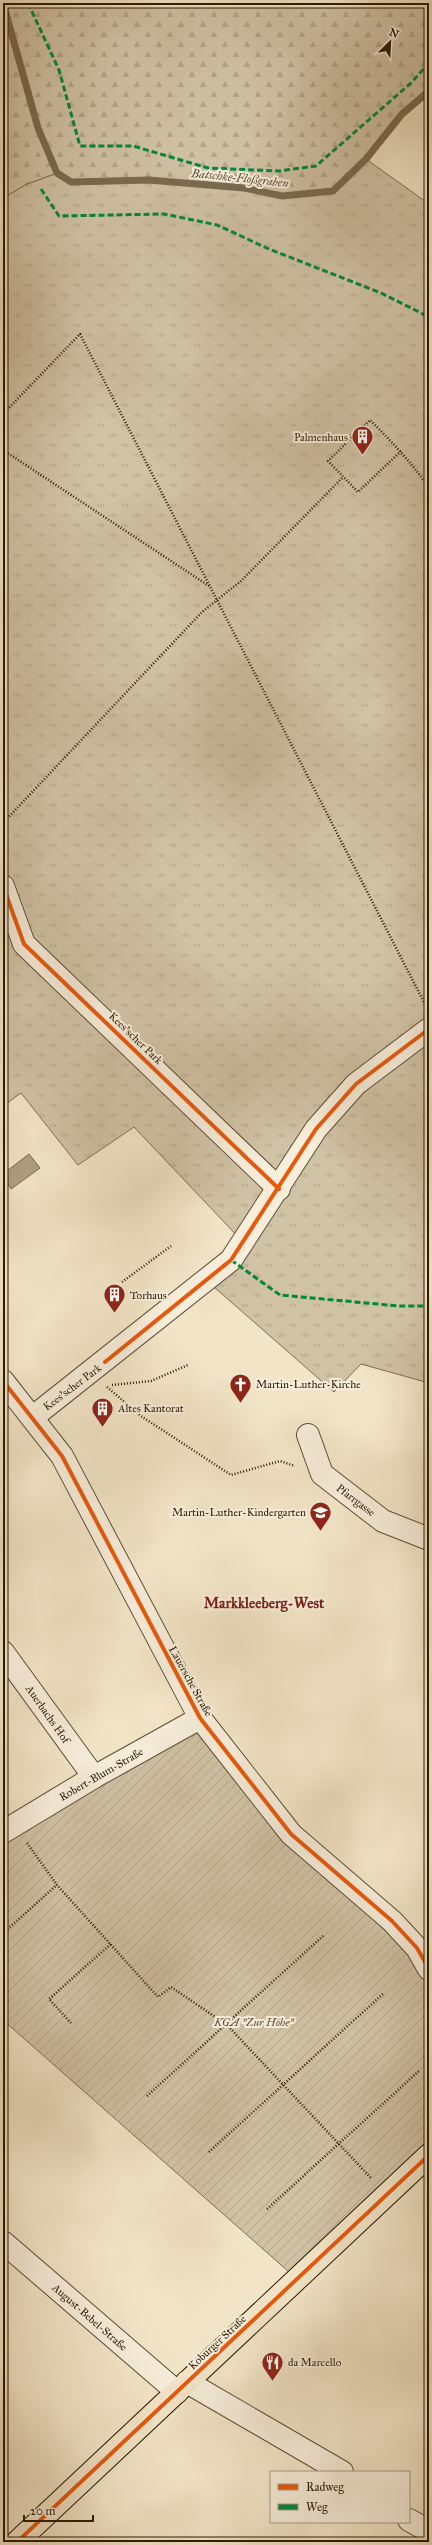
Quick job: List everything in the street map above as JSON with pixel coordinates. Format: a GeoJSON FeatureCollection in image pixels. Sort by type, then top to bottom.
{"type":"FeatureCollection","features":[{"type":"Feature","properties":{"kind":"main road","name":"Koburger Straße"},"geometry":{"type":"LineString","coordinates":[[17,2542],[429,2155]]}},
{"type":"Feature","properties":{"kind":"street","name":"Kees'scher Park"},"geometry":{"type":"LineString","coordinates":[[3,886],[24,944],[279,1189]]}},
{"type":"Feature","properties":{"kind":"street","name":"Kees'scher Park"},"geometry":{"type":"LineString","coordinates":[[33,1417],[231,1260],[267,1208],[316,1129],[356,1084],[429,1029]]}},
{"type":"Feature","properties":{"kind":"street","name":"Lauersche Straße"},"geometry":{"type":"LineString","coordinates":[[4,1386],[33,1417],[62,1456],[200,1718],[291,1834],[392,1921],[417,1948],[429,1969]]}},
{"type":"Feature","properties":{"kind":"street"},"geometry":{"type":"LineString","coordinates":[[308,1435],[322,1474]]}},
{"type":"Feature","properties":{"kind":"street","name":"Pfarrgasse"},"geometry":{"type":"LineString","coordinates":[[322,1474],[383,1520],[429,1539]]}},
{"type":"Feature","properties":{"kind":"street","name":"Auerbachs Hof"},"geometry":{"type":"LineString","coordinates":[[3,1652],[94,1777]]}},
{"type":"Feature","properties":{"kind":"street","name":"Robert-Blum-Straße"},"geometry":{"type":"LineString","coordinates":[[9,1828],[94,1777],[200,1718]]}},
{"type":"Feature","properties":{"kind":"street","name":"August-Bebel-Straße"},"geometry":{"type":"LineString","coordinates":[[3,2242],[182,2387],[340,2471]]}},
{"type":"Feature","properties":{"kind":"street"},"geometry":{"type":"LineString","coordinates":[[410,2521],[429,2531]]}},
{"type":"Feature","properties":{"kind":"path"},"geometry":{"type":"LineString","coordinates":[[3,414],[80,334],[429,1012]]}},
{"type":"Feature","properties":{"kind":"path"},"geometry":{"type":"LineString","coordinates":[[401,451],[358,492],[328,461],[370,420],[401,451],[429,488]]}},
{"type":"Feature","properties":{"kind":"path"},"geometry":{"type":"LineString","coordinates":[[3,450],[211,587]]}},
{"type":"Feature","properties":{"kind":"path"},"geometry":{"type":"LineString","coordinates":[[3,824],[202,612],[241,581],[343,477]]}},
{"type":"Feature","properties":{"kind":"path"},"geometry":{"type":"LineString","coordinates":[[122,1282],[171,1246]]}},
{"type":"Feature","properties":{"kind":"path"},"geometry":{"type":"LineString","coordinates":[[188,1365],[151,1381],[105,1385],[141,1416],[231,1474],[280,1461],[322,1474]]}},
{"type":"Feature","properties":{"kind":"path"},"geometry":{"type":"LineString","coordinates":[[9,1828],[57,1886],[158,1997],[171,1986],[227,2025],[386,2194]]}},
{"type":"Feature","properties":{"kind":"path"},"geometry":{"type":"LineString","coordinates":[[3,1933],[57,1886]]}},
{"type":"Feature","properties":{"kind":"path"},"geometry":{"type":"LineString","coordinates":[[147,2096],[227,2025],[324,1935]]}},
{"type":"Feature","properties":{"kind":"path"},"geometry":{"type":"LineString","coordinates":[[71,2023],[49,1999],[111,1944]]}},
{"type":"Feature","properties":{"kind":"path"},"geometry":{"type":"LineString","coordinates":[[209,2152],[384,1993]]}},
{"type":"Feature","properties":{"kind":"path"},"geometry":{"type":"LineString","coordinates":[[267,2209],[420,2070]]}},
{"type":"Feature","properties":{"kind":"green space"},"geometry":{"type":"Polygon","coordinates":[[[3,3],[429,3],[429,91],[402,114],[366,159],[333,191],[282,196],[244,188],[149,180],[71,182],[57,173],[27,184],[3,198],[3,3]]]}},
{"type":"Feature","properties":{"kind":"green space"},"geometry":{"type":"Polygon","coordinates":[[[366,159],[429,204],[429,1383],[361,1364],[334,1392],[206,1280],[243,1242],[134,1127],[78,1165],[21,1093],[3,1106],[3,198],[27,184],[57,173],[71,182],[149,180],[244,188],[282,196],[333,191],[366,159]]]}},
{"type":"Feature","properties":{"kind":"green space","name":"KGA \"Zur Höhe\""},"geometry":{"type":"Polygon","coordinates":[[[200,1718],[429,1969],[429,2155],[297,2279],[3,2020],[3,1832],[200,1718]]]}},
{"type":"Feature","properties":{"kind":"shaded area"},"geometry":{"type":"Polygon","coordinates":[[[29,1154],[40,1168],[11,1189],[3,1174],[29,1154]]]}},
{"type":"Feature","properties":{"kind":"waterway","name":"Batschke‐Floßgraben"},"geometry":{"type":"LineString","coordinates":[[3,3],[38,128],[57,173],[71,182],[149,180],[244,188],[282,196],[333,191],[366,159],[402,114],[429,91]]}},
{"type":"Feature","properties":{"kind":"marked path"},"geometry":{"type":"LineString","coordinates":[[28,3],[59,70],[80,146],[133,146],[208,168],[279,171],[316,166],[411,83],[429,63]]}},
{"type":"Feature","properties":{"kind":"marked path"},"geometry":{"type":"LineString","coordinates":[[41,189],[59,216],[164,214],[217,225],[269,249],[381,293],[429,317]]}},
{"type":"Feature","properties":{"kind":"marked path"},"geometry":{"type":"LineString","coordinates":[[231,1260],[280,1295],[399,1306],[429,1306]]}},
{"type":"Feature","properties":{"kind":"cycle path"},"geometry":{"type":"LineString","coordinates":[[3,886],[24,944],[279,1189]]}},
{"type":"Feature","properties":{"kind":"cycle path"},"geometry":{"type":"LineString","coordinates":[[105,1362],[231,1260],[316,1129],[356,1084],[429,1029]]}},
{"type":"Feature","properties":{"kind":"cycle path"},"geometry":{"type":"LineString","coordinates":[[3,1381],[62,1456],[200,1718],[291,1834],[392,1921],[417,1948],[429,1969]]}},
{"type":"Feature","properties":{"kind":"cycle path"},"geometry":{"type":"LineString","coordinates":[[17,2542],[429,2155]]}},
{"type":"Feature","properties":{"kind":"place","name":"Palmenhaus"},"geometry":{"type":"Point","coordinates":[363,456]}},
{"type":"Feature","properties":{"kind":"place","name":"Torhaus"},"geometry":{"type":"Point","coordinates":[114,1314]}},
{"type":"Feature","properties":{"kind":"place","name":"Martin-Luther-Kirche"},"geometry":{"type":"Point","coordinates":[241,1404]}},
{"type":"Feature","properties":{"kind":"place","name":"Altes Kantorat"},"geometry":{"type":"Point","coordinates":[102,1428]}},
{"type":"Feature","properties":{"kind":"place","name":"Martin-Luther-Kindergarten"},"geometry":{"type":"Point","coordinates":[321,1532]}},
{"type":"Feature","properties":{"kind":"place","name":"da Marcello"},"geometry":{"type":"Point","coordinates":[272,2382]}},
{"type":"Feature","properties":{"kind":"district","name":"Markkleeberg-West"},"geometry":{"type":"Point","coordinates":[264,1603]}}]}
